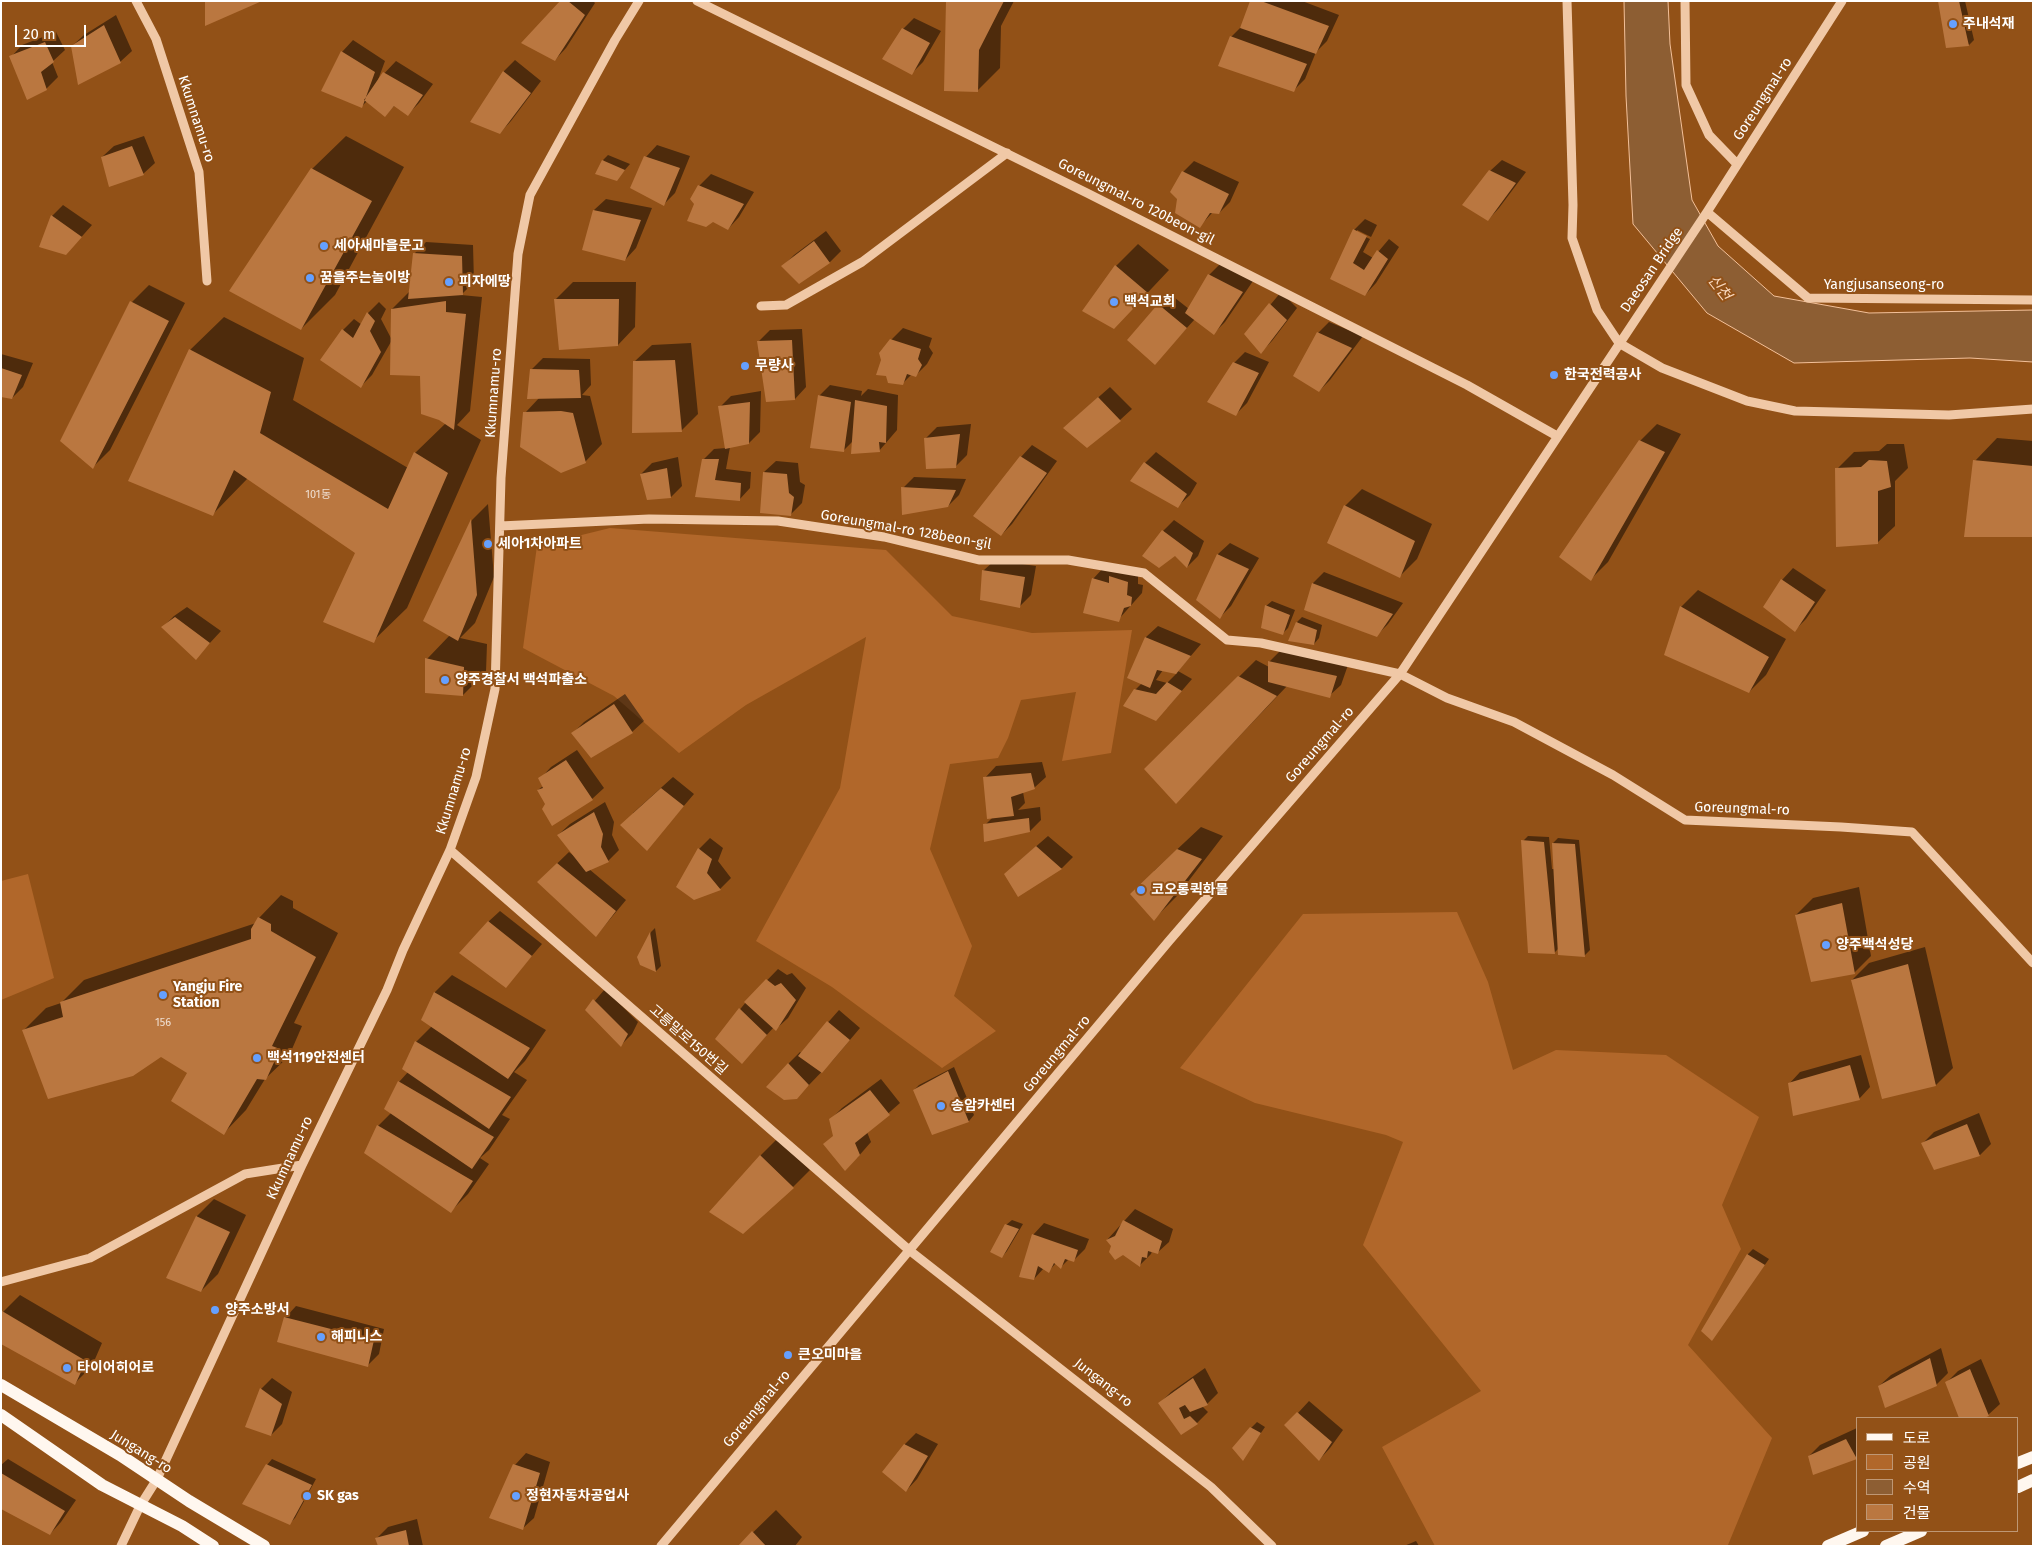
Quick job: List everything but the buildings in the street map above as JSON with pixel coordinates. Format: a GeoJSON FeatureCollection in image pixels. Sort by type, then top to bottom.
{"type":"FeatureCollection","features":[{"type":"Feature","properties":{"kind":"main road","name":"Jungang-ro"},"geometry":{"type":"LineString","coordinates":[[1,1385],[120,1455],[189,1502],[264,1546]]}},
{"type":"Feature","properties":{"kind":"main road"},"geometry":{"type":"LineString","coordinates":[[1,1415],[102,1485],[182,1526],[213,1546]]}},
{"type":"Feature","properties":{"kind":"main road"},"geometry":{"type":"LineString","coordinates":[[2019,1463],[2033,1457]]}},
{"type":"Feature","properties":{"kind":"main road"},"geometry":{"type":"LineString","coordinates":[[2019,1487],[2033,1480]]}},
{"type":"Feature","properties":{"kind":"main road"},"geometry":{"type":"LineString","coordinates":[[1828,1546],[1861,1532]]}},
{"type":"Feature","properties":{"kind":"main road"},"geometry":{"type":"LineString","coordinates":[[1886,1546],[1919,1532]]}},
{"type":"Feature","properties":{"kind":"street","name":"Kkumnamu-ro"},"geometry":{"type":"LineString","coordinates":[[136,1],[156,39],[199,172],[207,281]]}},
{"type":"Feature","properties":{"kind":"street","name":"Kkumnamu-ro"},"geometry":{"type":"LineString","coordinates":[[121,1546],[140,1506],[156,1479],[302,1165],[387,990],[403,950],[450,850],[476,777],[494,689],[501,478],[518,254],[530,195],[638,1]]}},
{"type":"Feature","properties":{"kind":"street","name":"Goreungmal-ro 120beon-gil"},"geometry":{"type":"LineString","coordinates":[[697,1],[1007,153],[1467,385],[1557,436]]}},
{"type":"Feature","properties":{"kind":"street"},"geometry":{"type":"LineString","coordinates":[[1566,1],[1573,205],[1572,238],[1597,310],[1619,343],[1662,368],[1747,401],[1795,411],[1949,415],[2033,409]]}},
{"type":"Feature","properties":{"kind":"street"},"geometry":{"type":"LineString","coordinates":[[1685,1],[1686,85],[1709,135],[1737,164]]}},
{"type":"Feature","properties":{"kind":"street","name":"Goreungmal-ro"},"geometry":{"type":"LineString","coordinates":[[1707,212],[1842,1]]}},
{"type":"Feature","properties":{"kind":"street"},"geometry":{"type":"LineString","coordinates":[[761,306],[786,305],[862,262],[1007,153]]}},
{"type":"Feature","properties":{"kind":"street","name":"Daeosan Bridge"},"geometry":{"type":"LineString","coordinates":[[1619,343],[1707,212]]}},
{"type":"Feature","properties":{"kind":"street","name":"Yangjusanseong-ro"},"geometry":{"type":"LineString","coordinates":[[1707,212],[1808,298],[2033,300]]}},
{"type":"Feature","properties":{"kind":"street","name":"Goreungmal-ro"},"geometry":{"type":"LineString","coordinates":[[661,1546],[1169,942],[1400,674],[1619,343]]}},
{"type":"Feature","properties":{"kind":"street","name":"Goreungmal-ro 128beon-gil"},"geometry":{"type":"LineString","coordinates":[[500,526],[649,519],[778,521],[884,537],[980,560],[1068,560],[1144,573],[1227,640],[1261,643],[1400,674]]}},
{"type":"Feature","properties":{"kind":"street","name":"Goreungmal-ro"},"geometry":{"type":"LineString","coordinates":[[1400,674],[1447,698],[1514,722],[1613,775],[1684,820],[1912,832],[2033,963]]}},
{"type":"Feature","properties":{"kind":"street","name":"고릉말로150번길"},"geometry":{"type":"LineString","coordinates":[[450,850],[909,1250]]}},
{"type":"Feature","properties":{"kind":"street"},"geometry":{"type":"LineString","coordinates":[[1,1282],[90,1258],[245,1174],[302,1165]]}},
{"type":"Feature","properties":{"kind":"street","name":"Jungang-ro"},"geometry":{"type":"LineString","coordinates":[[909,1250],[1211,1487],[1272,1546]]}},
{"type":"Feature","properties":{"kind":"green space"},"geometry":{"type":"Polygon","coordinates":[[[610,528],[886,550],[952,616],[1032,633],[1132,630],[1111,753],[1062,761],[1076,692],[1021,700],[1008,738],[998,758],[950,764],[930,849],[972,946],[954,996],[996,1031],[942,1068],[832,987],[756,941],[840,788],[866,637],[746,705],[679,753],[614,696],[523,648],[537,546],[610,528]]]}},
{"type":"Feature","properties":{"kind":"green space"},"geometry":{"type":"Polygon","coordinates":[[[28,874],[54,978],[1,1000],[1,881],[28,874]]]}},
{"type":"Feature","properties":{"kind":"green space"},"geometry":{"type":"Polygon","coordinates":[[[1457,912],[1488,982],[1513,1070],[1556,1050],[1666,1055],[1759,1117],[1722,1205],[1741,1249],[1688,1345],[1772,1438],[1728,1545],[1435,1546],[1382,1447],[1481,1391],[1363,1245],[1403,1142],[1386,1135],[1255,1103],[1180,1068],[1303,914],[1457,912]]]}},
{"type":"Feature","properties":{"kind":"water","name":"신천"},"geometry":{"type":"Polygon","coordinates":[[[1624,1],[1668,1],[1670,44],[1692,200],[1718,246],[1774,296],[1869,313],[2033,310],[2033,362],[1970,358],[1794,363],[1707,313],[1633,224],[1626,96],[1624,1]]]}},
{"type":"Feature","properties":{"kind":"place","name":"주내석재"},"geometry":{"type":"Point","coordinates":[1953,24]}},
{"type":"Feature","properties":{"kind":"place","name":"세아새마을문고"},"geometry":{"type":"Point","coordinates":[324,246]}},
{"type":"Feature","properties":{"kind":"place","name":"꿈을주는놀이방"},"geometry":{"type":"Point","coordinates":[310,278]}},
{"type":"Feature","properties":{"kind":"place","name":"피자에땅"},"geometry":{"type":"Point","coordinates":[449,282]}},
{"type":"Feature","properties":{"kind":"place","name":"백석교회"},"geometry":{"type":"Point","coordinates":[1114,302]}},
{"type":"Feature","properties":{"kind":"place","name":"무량사"},"geometry":{"type":"Point","coordinates":[745,366]}},
{"type":"Feature","properties":{"kind":"place","name":"한국전력공사"},"geometry":{"type":"Point","coordinates":[1554,375]}},
{"type":"Feature","properties":{"kind":"place","name":"세아1차아파트"},"geometry":{"type":"Point","coordinates":[488,544]}},
{"type":"Feature","properties":{"kind":"place","name":"양주경찰서 백석파출소"},"geometry":{"type":"Point","coordinates":[445,680]}},
{"type":"Feature","properties":{"kind":"place","name":"코오롱퀵화물"},"geometry":{"type":"Point","coordinates":[1141,890]}},
{"type":"Feature","properties":{"kind":"place","name":"양주백석성당"},"geometry":{"type":"Point","coordinates":[1826,945]}},
{"type":"Feature","properties":{"kind":"place","name":"Yangju Fire Station"},"geometry":{"type":"Point","coordinates":[163,995]}},
{"type":"Feature","properties":{"kind":"place","name":"백석119안전센터"},"geometry":{"type":"Point","coordinates":[257,1058]}},
{"type":"Feature","properties":{"kind":"place","name":"송암카센터"},"geometry":{"type":"Point","coordinates":[941,1106]}},
{"type":"Feature","properties":{"kind":"place","name":"양주소방서"},"geometry":{"type":"Point","coordinates":[215,1310]}},
{"type":"Feature","properties":{"kind":"place","name":"해피니스"},"geometry":{"type":"Point","coordinates":[321,1337]}},
{"type":"Feature","properties":{"kind":"place","name":"큰오미마을"},"geometry":{"type":"Point","coordinates":[788,1355]}},
{"type":"Feature","properties":{"kind":"place","name":"타이어히어로"},"geometry":{"type":"Point","coordinates":[67,1368]}},
{"type":"Feature","properties":{"kind":"place","name":"SK gas"},"geometry":{"type":"Point","coordinates":[307,1496]}},
{"type":"Feature","properties":{"kind":"place","name":"정현자동차공업사"},"geometry":{"type":"Point","coordinates":[516,1496]}}]}
